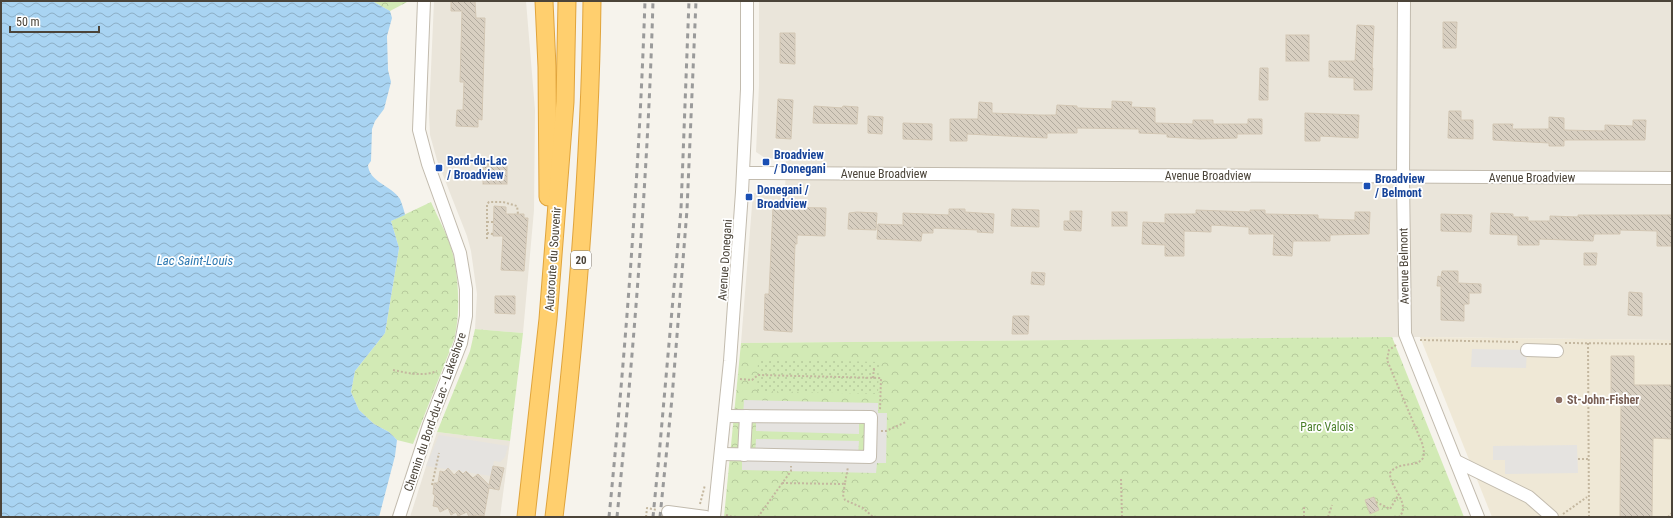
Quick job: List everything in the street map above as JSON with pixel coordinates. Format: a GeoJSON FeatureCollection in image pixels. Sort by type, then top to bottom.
{"type":"FeatureCollection","features":[{"type":"Feature","properties":{"kind":"highway"},"geometry":{"type":"LineString","coordinates":[[544,1],[547,73],[548,319]]}},
{"type":"Feature","properties":{"kind":"highway","name":"Autoroute du Souvenir"},"geometry":{"type":"LineString","coordinates":[[526,517],[548,319],[565,102],[567,1]]}},
{"type":"Feature","properties":{"kind":"highway","name":"20"},"geometry":{"type":"LineString","coordinates":[[554,517],[575,332],[583,231],[590,108],[592,1]]}},
{"type":"Feature","properties":{"kind":"street","name":"Chemin du Bord-du-Lac - Lakeshore"},"geometry":{"type":"LineString","coordinates":[[399,517],[428,425],[461,343],[466,316],[466,289],[460,253],[428,164],[419,130],[424,1]]}},
{"type":"Feature","properties":{"kind":"street","name":"Avenue Donegani"},"geometry":{"type":"LineString","coordinates":[[718,516],[721,454],[730,361],[743,173],[748,56],[747,1]]}},
{"type":"Feature","properties":{"kind":"street","name":"Avenue Belmont"},"geometry":{"type":"LineString","coordinates":[[1404,1],[1403,177],[1405,334],[1478,517]]}},
{"type":"Feature","properties":{"kind":"street","name":"Avenue Broadview"},"geometry":{"type":"LineString","coordinates":[[743,173],[1672,178]]}},
{"type":"Feature","properties":{"kind":"street"},"geometry":{"type":"LineString","coordinates":[[1527,350],[1557,351]]}},
{"type":"Feature","properties":{"kind":"street"},"geometry":{"type":"LineString","coordinates":[[721,454],[870,457],[871,417],[725,416]]}},
{"type":"Feature","properties":{"kind":"street"},"geometry":{"type":"LineString","coordinates":[[744,455],[746,416]]}},
{"type":"Feature","properties":{"kind":"street"},"geometry":{"type":"LineString","coordinates":[[1456,461],[1530,497],[1552,517]]}},
{"type":"Feature","properties":{"kind":"street"},"geometry":{"type":"LineString","coordinates":[[664,511],[703,512]]}},
{"type":"Feature","properties":{"kind":"path"},"geometry":{"type":"LineString","coordinates":[[487,239],[487,204],[492,201],[517,206],[518,214]]}},
{"type":"Feature","properties":{"kind":"path"},"geometry":{"type":"LineString","coordinates":[[487,222],[494,222]]}},
{"type":"Feature","properties":{"kind":"path"},"geometry":{"type":"LineString","coordinates":[[487,233],[493,234]]}},
{"type":"Feature","properties":{"kind":"path"},"geometry":{"type":"LineString","coordinates":[[1588,343],[1589,517]]}},
{"type":"Feature","properties":{"kind":"path"},"geometry":{"type":"LineString","coordinates":[[1396,345],[1389,350],[1387,360],[1425,454],[1424,458],[1418,463],[1403,465],[1393,469],[1390,477],[1391,482],[1403,501],[1404,511],[1400,517]]}},
{"type":"Feature","properties":{"kind":"path"},"geometry":{"type":"LineString","coordinates":[[874,368],[874,378]]}},
{"type":"Feature","properties":{"kind":"path"},"geometry":{"type":"LineString","coordinates":[[393,370],[426,375],[437,372],[439,369]]}},
{"type":"Feature","properties":{"kind":"path"},"geometry":{"type":"LineString","coordinates":[[736,379],[752,380],[758,374],[881,378],[880,413]]}},
{"type":"Feature","properties":{"kind":"path"},"geometry":{"type":"LineString","coordinates":[[886,431],[906,422]]}},
{"type":"Feature","properties":{"kind":"path"},"geometry":{"type":"LineString","coordinates":[[432,485],[439,453]]}},
{"type":"Feature","properties":{"kind":"path"},"geometry":{"type":"LineString","coordinates":[[1578,459],[1588,459]]}},
{"type":"Feature","properties":{"kind":"path"},"geometry":{"type":"LineString","coordinates":[[758,517],[791,471]]}},
{"type":"Feature","properties":{"kind":"path"},"geometry":{"type":"LineString","coordinates":[[847,472],[843,495],[846,500],[863,508],[873,517]]}},
{"type":"Feature","properties":{"kind":"path"},"geometry":{"type":"LineString","coordinates":[[703,512],[706,479]]}},
{"type":"Feature","properties":{"kind":"path"},"geometry":{"type":"LineString","coordinates":[[1121,479],[1122,517]]}},
{"type":"Feature","properties":{"kind":"path"},"geometry":{"type":"LineString","coordinates":[[782,483],[842,484],[845,482]]}},
{"type":"Feature","properties":{"kind":"path"},"geometry":{"type":"LineString","coordinates":[[1376,502],[1390,509],[1399,494]]}},
{"type":"Feature","properties":{"kind":"path"},"geometry":{"type":"LineString","coordinates":[[1559,517],[1588,497]]}},
{"type":"Feature","properties":{"kind":"path"},"geometry":{"type":"LineString","coordinates":[[1328,517],[1332,505]]}},
{"type":"Feature","properties":{"kind":"path"},"geometry":{"type":"LineString","coordinates":[[646,517],[647,508],[664,511]]}},
{"type":"Feature","properties":{"kind":"path"},"geometry":{"type":"LineString","coordinates":[[1304,508],[1304,517]]}},
{"type":"Feature","properties":{"kind":"path"},"geometry":{"type":"LineString","coordinates":[[1668,517],[1672,513]]}},
{"type":"Feature","properties":{"kind":"path"},"geometry":{"type":"LineString","coordinates":[[718,516],[733,517]]}},
{"type":"Feature","properties":{"kind":"shaded area"},"geometry":{"type":"Polygon","coordinates":[[[434,1],[526,1],[535,110],[534,210],[523,333],[475,329],[477,294],[471,251],[467,236],[437,160],[430,135],[429,114],[434,1]]]}},
{"type":"Feature","properties":{"kind":"shaded area"},"geometry":{"type":"Polygon","coordinates":[[[759,1],[1672,1],[1672,340],[1420,337],[741,343],[753,193],[785,192],[786,159],[765,158],[756,152],[759,85],[759,1]]]}},
{"type":"Feature","properties":{"kind":"shaded area","name":"St-John-Fisher"},"geometry":{"type":"Polygon","coordinates":[[[1420,337],[1672,340],[1672,517],[1492,517],[1420,337]]]}},
{"type":"Feature","properties":{"kind":"shaded area"},"geometry":{"type":"Polygon","coordinates":[[[1472,349],[1527,350],[1526,368],[1471,367],[1472,349]]]}},
{"type":"Feature","properties":{"kind":"shaded area"},"geometry":{"type":"Polygon","coordinates":[[[744,400],[878,403],[878,413],[887,413],[886,463],[877,463],[876,473],[742,470],[742,455],[755,455],[756,439],[859,441],[858,457],[870,457],[871,417],[859,417],[859,434],[756,431],[756,416],[743,416],[744,400]]]}},
{"type":"Feature","properties":{"kind":"shaded area"},"geometry":{"type":"Polygon","coordinates":[[[437,432],[510,441],[500,517],[410,517],[437,432]]]}},
{"type":"Feature","properties":{"kind":"shaded area"},"geometry":{"type":"Polygon","coordinates":[[[439,435],[508,446],[505,457],[500,462],[494,461],[491,476],[426,466],[439,435]]]}},
{"type":"Feature","properties":{"kind":"shaded area"},"geometry":{"type":"Polygon","coordinates":[[[1577,445],[1578,473],[1505,474],[1505,460],[1493,460],[1493,446],[1577,445]]]}},
{"type":"Feature","properties":{"kind":"green space"},"geometry":{"type":"Polygon","coordinates":[[[372,1],[409,1],[390,11],[372,1]]]}},
{"type":"Feature","properties":{"kind":"green space"},"geometry":{"type":"Polygon","coordinates":[[[431,202],[448,239],[453,255],[457,279],[458,317],[454,340],[413,444],[397,440],[389,432],[374,424],[359,410],[351,392],[355,371],[385,333],[399,248],[391,221],[431,202]]]}},
{"type":"Feature","properties":{"kind":"green space"},"geometry":{"type":"Polygon","coordinates":[[[475,329],[523,333],[510,441],[437,432],[470,351],[475,329]]]}},
{"type":"Feature","properties":{"kind":"green space","name":"Parc Valois"},"geometry":{"type":"Polygon","coordinates":[[[1392,337],[1464,517],[724,517],[741,343],[1392,337]]]}},
{"type":"Feature","properties":{"kind":"green space"},"geometry":{"type":"Polygon","coordinates":[[[758,359],[879,362],[878,394],[757,391],[758,359]]]}},
{"type":"Feature","properties":{"kind":"water","name":"Lac Saint-Louis"},"geometry":{"type":"Polygon","coordinates":[[[1,1],[372,1],[390,11],[392,18],[387,36],[388,70],[391,82],[384,109],[375,121],[372,129],[371,161],[368,165],[372,176],[400,199],[405,215],[391,221],[399,248],[385,333],[355,371],[351,392],[359,410],[374,424],[389,432],[397,440],[395,456],[379,517],[1,517],[1,1]]]}},
{"type":"Feature","properties":{"kind":"building"},"geometry":{"type":"Polygon","coordinates":[[[451,1],[475,1],[476,18],[485,18],[482,120],[478,119],[478,127],[456,126],[457,110],[463,110],[464,82],[460,82],[462,11],[451,11],[451,1]]]}},
{"type":"Feature","properties":{"kind":"building"},"geometry":{"type":"Polygon","coordinates":[[[1443,22],[1457,22],[1456,48],[1443,48],[1443,22]]]}},
{"type":"Feature","properties":{"kind":"building"},"geometry":{"type":"Polygon","coordinates":[[[1357,25],[1374,26],[1372,90],[1354,90],[1354,78],[1329,77],[1329,61],[1355,61],[1357,25]]]}},
{"type":"Feature","properties":{"kind":"building"},"geometry":{"type":"Polygon","coordinates":[[[780,33],[795,33],[795,64],[780,63],[780,33]]]}},
{"type":"Feature","properties":{"kind":"building"},"geometry":{"type":"Polygon","coordinates":[[[1286,35],[1309,35],[1309,61],[1286,61],[1286,35]]]}},
{"type":"Feature","properties":{"kind":"building"},"geometry":{"type":"Polygon","coordinates":[[[1260,68],[1268,68],[1268,100],[1259,100],[1260,68]]]}},
{"type":"Feature","properties":{"kind":"building"},"geometry":{"type":"Polygon","coordinates":[[[778,99],[793,100],[791,139],[776,138],[778,99]]]}},
{"type":"Feature","properties":{"kind":"building"},"geometry":{"type":"Polygon","coordinates":[[[1112,101],[1132,102],[1131,107],[1155,108],[1155,123],[1193,124],[1193,120],[1213,120],[1213,124],[1248,124],[1248,119],[1262,119],[1262,134],[1237,134],[1237,138],[1200,139],[1167,137],[1167,134],[1139,133],[1139,129],[1077,128],[1077,133],[1047,133],[1047,138],[967,134],[967,141],[950,141],[950,119],[978,119],[979,102],[992,103],[992,113],[1056,115],[1057,105],[1077,106],[1077,108],[1112,109],[1112,101]]]}},
{"type":"Feature","properties":{"kind":"building"},"geometry":{"type":"Polygon","coordinates":[[[814,106],[842,108],[843,106],[858,107],[857,124],[813,123],[814,106]]]}},
{"type":"Feature","properties":{"kind":"building"},"geometry":{"type":"Polygon","coordinates":[[[1449,111],[1461,111],[1461,120],[1473,120],[1473,139],[1448,138],[1449,111]]]}},
{"type":"Feature","properties":{"kind":"building"},"geometry":{"type":"Polygon","coordinates":[[[1305,113],[1359,115],[1358,138],[1320,136],[1320,141],[1305,141],[1305,113]]]}},
{"type":"Feature","properties":{"kind":"building"},"geometry":{"type":"Polygon","coordinates":[[[868,116],[883,117],[882,134],[868,133],[868,116]]]}},
{"type":"Feature","properties":{"kind":"building"},"geometry":{"type":"Polygon","coordinates":[[[1549,117],[1564,118],[1564,130],[1605,131],[1605,125],[1633,126],[1633,120],[1646,120],[1645,140],[1564,140],[1564,146],[1549,146],[1549,143],[1493,140],[1493,124],[1513,124],[1512,129],[1549,129],[1549,117]]]}},
{"type":"Feature","properties":{"kind":"building"},"geometry":{"type":"Polygon","coordinates":[[[903,123],[932,124],[932,140],[903,139],[903,123]]]}},
{"type":"Feature","properties":{"kind":"building"},"geometry":{"type":"Polygon","coordinates":[[[483,164],[507,164],[507,184],[483,184],[483,164]]]}},
{"type":"Feature","properties":{"kind":"building"},"geometry":{"type":"Polygon","coordinates":[[[494,206],[506,207],[506,214],[524,214],[524,218],[528,218],[524,271],[501,270],[503,236],[493,236],[494,206]]]}},
{"type":"Feature","properties":{"kind":"building"},"geometry":{"type":"Polygon","coordinates":[[[773,207],[826,208],[825,236],[797,235],[797,244],[795,244],[792,332],[764,330],[765,294],[769,294],[773,207]]]}},
{"type":"Feature","properties":{"kind":"building"},"geometry":{"type":"Polygon","coordinates":[[[949,209],[965,209],[965,212],[994,214],[993,233],[977,232],[978,230],[933,228],[933,233],[922,233],[921,241],[877,239],[878,224],[903,225],[903,213],[949,215],[949,209]]]}},
{"type":"Feature","properties":{"kind":"building"},"geometry":{"type":"Polygon","coordinates":[[[1012,209],[1039,210],[1039,227],[1011,226],[1012,209]]]}},
{"type":"Feature","properties":{"kind":"building"},"geometry":{"type":"Polygon","coordinates":[[[1196,210],[1250,212],[1250,210],[1265,210],[1265,214],[1318,215],[1318,219],[1355,220],[1355,212],[1370,212],[1369,234],[1330,235],[1330,241],[1293,241],[1292,256],[1273,255],[1274,234],[1249,234],[1249,227],[1211,225],[1211,232],[1184,231],[1184,256],[1165,256],[1165,245],[1142,244],[1143,222],[1165,223],[1165,214],[1196,214],[1196,210]]]}},
{"type":"Feature","properties":{"kind":"building"},"geometry":{"type":"Polygon","coordinates":[[[1070,211],[1082,211],[1081,231],[1064,230],[1064,221],[1070,221],[1070,211]]]}},
{"type":"Feature","properties":{"kind":"building"},"geometry":{"type":"Polygon","coordinates":[[[1112,212],[1127,212],[1127,226],[1112,226],[1112,212]]]}},
{"type":"Feature","properties":{"kind":"building"},"geometry":{"type":"Polygon","coordinates":[[[849,213],[877,213],[876,230],[848,229],[849,213]]]}},
{"type":"Feature","properties":{"kind":"building"},"geometry":{"type":"Polygon","coordinates":[[[1491,213],[1513,214],[1513,217],[1528,217],[1528,221],[1550,221],[1550,216],[1578,217],[1578,215],[1672,215],[1672,246],[1657,246],[1657,231],[1620,230],[1620,234],[1594,234],[1593,241],[1539,239],[1539,245],[1518,245],[1518,235],[1490,234],[1491,213]]]}},
{"type":"Feature","properties":{"kind":"building"},"geometry":{"type":"Polygon","coordinates":[[[1441,214],[1472,215],[1471,232],[1441,231],[1441,214]]]}},
{"type":"Feature","properties":{"kind":"building"},"geometry":{"type":"Polygon","coordinates":[[[1584,253],[1597,253],[1596,265],[1584,265],[1584,253]]]}},
{"type":"Feature","properties":{"kind":"building"},"geometry":{"type":"Polygon","coordinates":[[[1442,271],[1458,271],[1458,283],[1481,284],[1481,293],[1469,293],[1469,304],[1464,304],[1464,321],[1441,320],[1441,286],[1437,286],[1438,276],[1441,277],[1442,271]]]}},
{"type":"Feature","properties":{"kind":"building"},"geometry":{"type":"Polygon","coordinates":[[[1032,272],[1045,273],[1044,285],[1031,284],[1032,272]]]}},
{"type":"Feature","properties":{"kind":"building"},"geometry":{"type":"Polygon","coordinates":[[[1629,292],[1642,293],[1642,316],[1628,315],[1629,292]]]}},
{"type":"Feature","properties":{"kind":"building"},"geometry":{"type":"Polygon","coordinates":[[[495,296],[515,296],[515,314],[495,313],[495,296]]]}},
{"type":"Feature","properties":{"kind":"building"},"geometry":{"type":"Polygon","coordinates":[[[1013,316],[1029,316],[1028,334],[1012,334],[1013,316]]]}},
{"type":"Feature","properties":{"kind":"building"},"geometry":{"type":"Polygon","coordinates":[[[1611,356],[1634,356],[1634,385],[1672,385],[1672,439],[1653,438],[1652,517],[1620,517],[1621,396],[1611,396],[1611,356]]]}},
{"type":"Feature","properties":{"kind":"building"},"geometry":{"type":"Polygon","coordinates":[[[493,466],[504,468],[499,490],[489,488],[484,516],[477,515],[469,517],[467,512],[458,516],[456,512],[451,515],[448,508],[440,512],[438,507],[433,506],[435,495],[433,494],[434,483],[438,483],[440,471],[444,472],[448,468],[454,475],[459,470],[463,474],[466,471],[473,478],[478,474],[489,485],[493,466]]]}},
{"type":"Feature","properties":{"kind":"building"},"geometry":{"type":"Polygon","coordinates":[[[1374,497],[1379,510],[1370,514],[1365,500],[1374,497]]]}},
{"type":"Feature","properties":{"kind":"railway"},"geometry":{"type":"LineString","coordinates":[[609,517],[631,259],[645,1]]}},
{"type":"Feature","properties":{"kind":"railway"},"geometry":{"type":"LineString","coordinates":[[617,517],[640,259],[648,130],[653,1]]}},
{"type":"Feature","properties":{"kind":"railway"},"geometry":{"type":"LineString","coordinates":[[653,517],[681,209],[689,1]]}},
{"type":"Feature","properties":{"kind":"railway"},"geometry":{"type":"LineString","coordinates":[[660,517],[672,398],[687,210],[696,1]]}},
{"type":"Feature","properties":{"kind":"place","name":"Broadview / Donegani"},"geometry":{"type":"Point","coordinates":[766,162]}},
{"type":"Feature","properties":{"kind":"place","name":"Bord-du-Lac / Broadview"},"geometry":{"type":"Point","coordinates":[439,168]}},
{"type":"Feature","properties":{"kind":"place","name":"Broadview / Belmont"},"geometry":{"type":"Point","coordinates":[1367,186]}},
{"type":"Feature","properties":{"kind":"place","name":"Donegani / Broadview"},"geometry":{"type":"Point","coordinates":[749,197]}},
{"type":"Feature","properties":{"kind":"place","name":"St-John-Fisher"},"geometry":{"type":"Point","coordinates":[1559,400]}}]}
